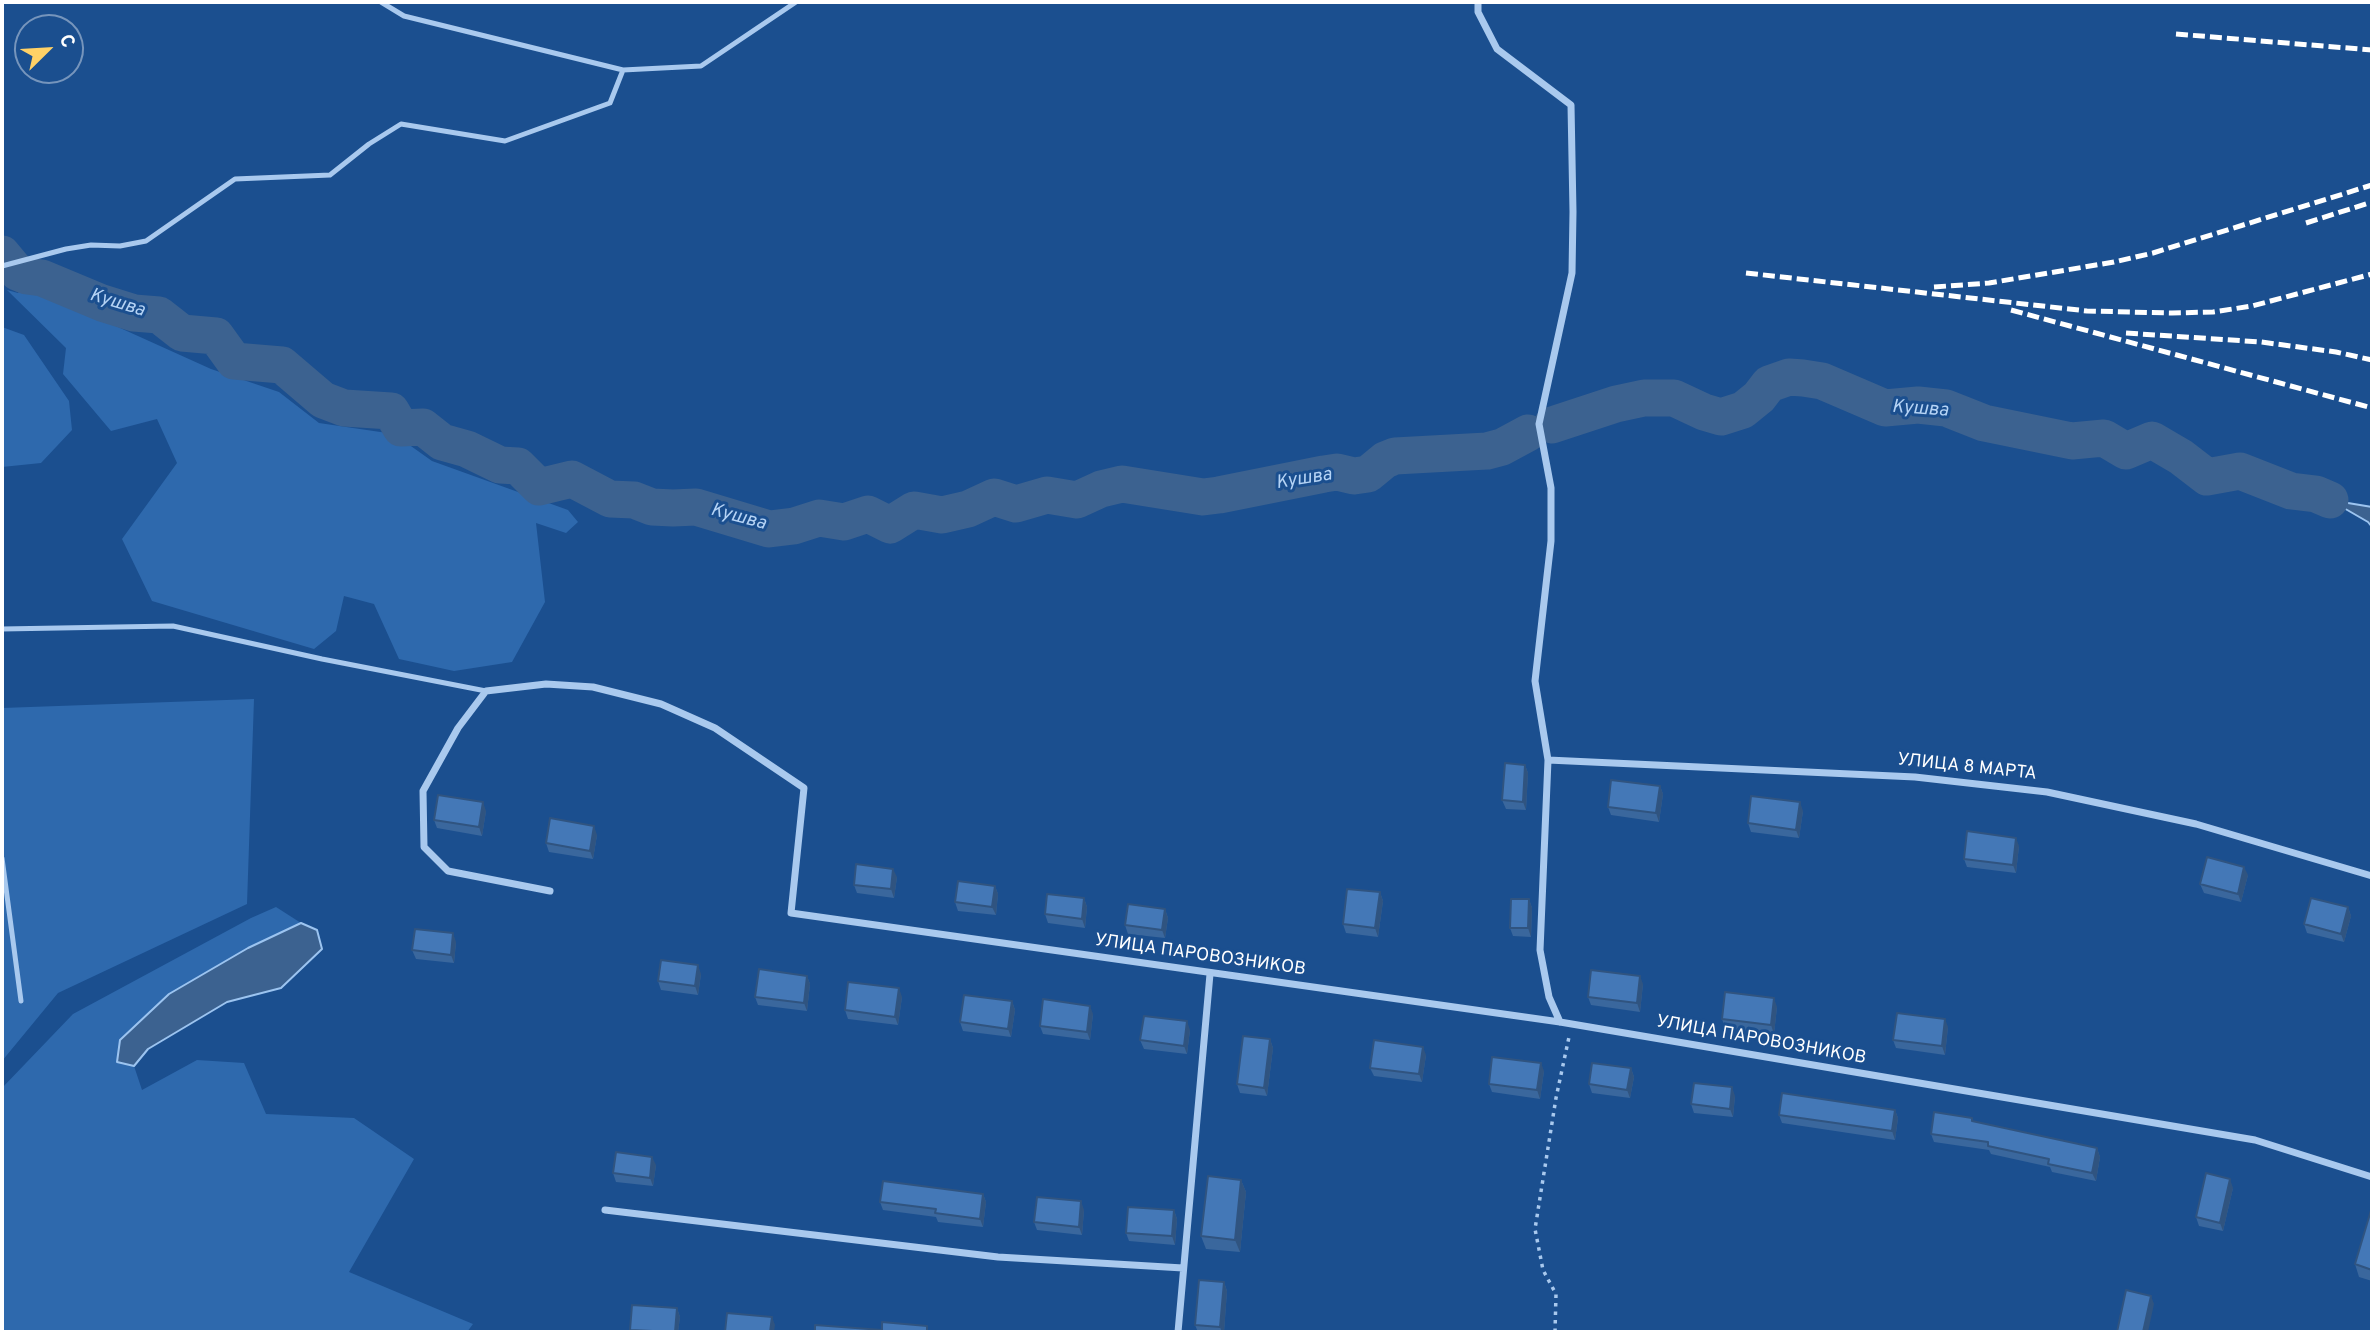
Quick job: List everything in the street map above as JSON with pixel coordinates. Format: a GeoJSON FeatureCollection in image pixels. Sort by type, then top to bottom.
{"type":"FeatureCollection","features":[{"type":"Feature","properties":{"kind":"street"},"geometry":{"type":"LineString","coordinates":[[1478,2],[1478,12],[1497,49],[1571,105],[1572,273],[1539,424],[1551,488],[1551,541],[1535,681],[1549,760],[1541,950],[1549,997],[1560,1022]]}},
{"type":"Feature","properties":{"kind":"street","name":"УЛИЦА ПАРОВОЗНИКОВ"},"geometry":{"type":"LineString","coordinates":[[486,691],[547,684],[593,687],[660,704],[715,728],[804,788],[790,913],[1572,1024],[2255,1140],[2372,1178]]}},
{"type":"Feature","properties":{"kind":"street"},"geometry":{"type":"LineString","coordinates":[[486,691],[458,728],[423,791],[424,847],[448,871],[550,891]]}},
{"type":"Feature","properties":{"kind":"street","name":"УЛИЦА 8 МАРТА"},"geometry":{"type":"LineString","coordinates":[[1549,760],[1915,777],[2047,792],[2196,824],[2372,876]]}},
{"type":"Feature","properties":{"kind":"street"},"geometry":{"type":"LineString","coordinates":[[1178,1332],[1210,974]]}},
{"type":"Feature","properties":{"kind":"street"},"geometry":{"type":"LineString","coordinates":[[605,1210],[998,1256],[1184,1268]]}},
{"type":"Feature","properties":{"kind":"lane"},"geometry":{"type":"LineString","coordinates":[[381,2],[404,16],[623,70],[701,65],[796,2]]}},
{"type":"Feature","properties":{"kind":"lane"},"geometry":{"type":"LineString","coordinates":[[2,266],[66,249],[91,245],[120,246],[146,241],[235,179],[330,175],[369,144],[401,124],[505,141],[610,103],[623,70]]}},
{"type":"Feature","properties":{"kind":"lane"},"geometry":{"type":"LineString","coordinates":[[2,629],[173,626],[486,691]]}},
{"type":"Feature","properties":{"kind":"lane"},"geometry":{"type":"LineString","coordinates":[[2,859],[21,1000]]}},
{"type":"Feature","properties":{"kind":"path"},"geometry":{"type":"LineString","coordinates":[[1555,1332],[1556,1294],[1543,1270],[1535,1229],[1556,1098],[1572,1024]]}},
{"type":"Feature","properties":{"kind":"shaded area"},"geometry":{"type":"Polygon","coordinates":[[[33,283],[87,313],[211,369],[279,392],[319,423],[394,434],[432,461],[568,510],[578,522],[566,533],[536,523],[545,602],[512,662],[454,671],[399,659],[374,604],[344,596],[336,631],[314,649],[152,601],[122,539],[177,463],[157,419],[111,431],[63,374],[66,348],[7,290],[18,293],[24,286],[33,283]]]}},
{"type":"Feature","properties":{"kind":"shaded area"},"geometry":{"type":"Polygon","coordinates":[[[2,327],[24,335],[69,401],[72,430],[41,463],[2,467],[2,327]]]}},
{"type":"Feature","properties":{"kind":"shaded area"},"geometry":{"type":"Polygon","coordinates":[[[2330,500],[2372,507],[2372,527],[2368,522],[2330,500]]]}},
{"type":"Feature","properties":{"kind":"shaded area"},"geometry":{"type":"Polygon","coordinates":[[[254,699],[247,904],[58,993],[2,1061],[2,708],[254,699]]]}},
{"type":"Feature","properties":{"kind":"shaded area"},"geometry":{"type":"Polygon","coordinates":[[[276,907],[301,923],[248,948],[169,994],[117,1062],[134,1066],[142,1090],[197,1060],[244,1063],[266,1114],[354,1118],[414,1159],[349,1272],[473,1324],[467,1332],[2,1332],[2,1088],[73,1014],[276,907]]]}},
{"type":"Feature","properties":{"kind":"shaded area"},"geometry":{"type":"Polygon","coordinates":[[[301,923],[317,930],[322,949],[281,988],[227,1002],[148,1049],[134,1066],[117,1062],[120,1040],[169,994],[248,948],[301,923]]]}},
{"type":"Feature","properties":{"kind":"building"},"geometry":{"type":"Polygon","coordinates":[[[1505,763],[1525,765],[1523,802],[1502,800],[1505,763]]]}},
{"type":"Feature","properties":{"kind":"building"},"geometry":{"type":"Polygon","coordinates":[[[1611,780],[1660,786],[1656,813],[1608,807],[1611,780]]]}},
{"type":"Feature","properties":{"kind":"building"},"geometry":{"type":"Polygon","coordinates":[[[438,795],[483,802],[479,827],[434,820],[438,795]]]}},
{"type":"Feature","properties":{"kind":"building"},"geometry":{"type":"Polygon","coordinates":[[[1751,796],[1800,802],[1796,830],[1748,823],[1751,796]]]}},
{"type":"Feature","properties":{"kind":"building"},"geometry":{"type":"Polygon","coordinates":[[[550,818],[594,826],[590,851],[546,843],[550,818]]]}},
{"type":"Feature","properties":{"kind":"building"},"geometry":{"type":"Polygon","coordinates":[[[1967,831],[2016,838],[2013,865],[1964,859],[1967,831]]]}},
{"type":"Feature","properties":{"kind":"building"},"geometry":{"type":"Polygon","coordinates":[[[2207,857],[2244,867],[2238,894],[2200,884],[2207,857]]]}},
{"type":"Feature","properties":{"kind":"building"},"geometry":{"type":"Polygon","coordinates":[[[856,864],[893,869],[891,889],[854,885],[856,864]]]}},
{"type":"Feature","properties":{"kind":"building"},"geometry":{"type":"Polygon","coordinates":[[[958,881],[995,886],[992,907],[955,902],[958,881]]]}},
{"type":"Feature","properties":{"kind":"building"},"geometry":{"type":"Polygon","coordinates":[[[1347,889],[1380,892],[1375,928],[1343,924],[1347,889]]]}},
{"type":"Feature","properties":{"kind":"building"},"geometry":{"type":"Polygon","coordinates":[[[1047,894],[1084,898],[1082,919],[1045,914],[1047,894]]]}},
{"type":"Feature","properties":{"kind":"building"},"geometry":{"type":"Polygon","coordinates":[[[2311,898],[2348,907],[2341,934],[2304,924],[2311,898]]]}},
{"type":"Feature","properties":{"kind":"building"},"geometry":{"type":"Polygon","coordinates":[[[1511,899],[1529,899],[1528,928],[1510,928],[1511,899]]]}},
{"type":"Feature","properties":{"kind":"building"},"geometry":{"type":"Polygon","coordinates":[[[1128,904],[1165,909],[1162,930],[1125,925],[1128,904]]]}},
{"type":"Feature","properties":{"kind":"building"},"geometry":{"type":"Polygon","coordinates":[[[415,929],[453,933],[451,955],[412,950],[415,929]]]}},
{"type":"Feature","properties":{"kind":"building"},"geometry":{"type":"Polygon","coordinates":[[[661,960],[698,965],[695,986],[658,981],[661,960]]]}},
{"type":"Feature","properties":{"kind":"building"},"geometry":{"type":"Polygon","coordinates":[[[759,969],[807,976],[804,1003],[755,997],[759,969]]]}},
{"type":"Feature","properties":{"kind":"building"},"geometry":{"type":"Polygon","coordinates":[[[1591,970],[1640,976],[1637,1003],[1588,997],[1591,970]]]}},
{"type":"Feature","properties":{"kind":"building"},"geometry":{"type":"Polygon","coordinates":[[[848,982],[899,988],[895,1017],[845,1010],[848,982]]]}},
{"type":"Feature","properties":{"kind":"building"},"geometry":{"type":"Polygon","coordinates":[[[1725,992],[1774,998],[1771,1025],[1722,1019],[1725,992]]]}},
{"type":"Feature","properties":{"kind":"building"},"geometry":{"type":"Polygon","coordinates":[[[964,995],[1012,1001],[1008,1029],[960,1022],[964,995]]]}},
{"type":"Feature","properties":{"kind":"building"},"geometry":{"type":"Polygon","coordinates":[[[1043,999],[1090,1006],[1087,1032],[1040,1026],[1043,999]]]}},
{"type":"Feature","properties":{"kind":"building"},"geometry":{"type":"Polygon","coordinates":[[[1897,1013],[1945,1019],[1942,1046],[1893,1040],[1897,1013]]]}},
{"type":"Feature","properties":{"kind":"building"},"geometry":{"type":"Polygon","coordinates":[[[1144,1016],[1187,1021],[1184,1046],[1140,1040],[1144,1016]]]}},
{"type":"Feature","properties":{"kind":"building"},"geometry":{"type":"Polygon","coordinates":[[[1243,1036],[1270,1039],[1264,1088],[1237,1084],[1243,1036]]]}},
{"type":"Feature","properties":{"kind":"building"},"geometry":{"type":"Polygon","coordinates":[[[1374,1040],[1423,1047],[1419,1074],[1370,1068],[1374,1040]]]}},
{"type":"Feature","properties":{"kind":"building"},"geometry":{"type":"Polygon","coordinates":[[[1492,1057],[1541,1063],[1537,1090],[1489,1084],[1492,1057]]]}},
{"type":"Feature","properties":{"kind":"building"},"geometry":{"type":"Polygon","coordinates":[[[1592,1063],[1631,1068],[1627,1090],[1589,1084],[1592,1063]]]}},
{"type":"Feature","properties":{"kind":"building"},"geometry":{"type":"Polygon","coordinates":[[[1694,1083],[1732,1087],[1730,1109],[1691,1104],[1694,1083]]]}},
{"type":"Feature","properties":{"kind":"building"},"geometry":{"type":"Polygon","coordinates":[[[1782,1093],[1895,1110],[1892,1131],[1779,1115],[1782,1093]]]}},
{"type":"Feature","properties":{"kind":"building"},"geometry":{"type":"Polygon","coordinates":[[[1934,1112],[1972,1118],[1972,1121],[2097,1148],[2092,1173],[2048,1164],[2049,1159],[1988,1146],[1988,1142],[1931,1134],[1934,1112]]]}},
{"type":"Feature","properties":{"kind":"building"},"geometry":{"type":"Polygon","coordinates":[[[616,1152],[652,1157],[650,1178],[613,1173],[616,1152]]]}},
{"type":"Feature","properties":{"kind":"building"},"geometry":{"type":"Polygon","coordinates":[[[2206,1173],[2230,1179],[2220,1223],[2196,1217],[2206,1173]]]}},
{"type":"Feature","properties":{"kind":"building"},"geometry":{"type":"Polygon","coordinates":[[[1208,1176],[1241,1180],[1235,1240],[1201,1236],[1208,1176]]]}},
{"type":"Feature","properties":{"kind":"building"},"geometry":{"type":"Polygon","coordinates":[[[883,1181],[983,1194],[980,1219],[935,1213],[936,1209],[880,1202],[883,1181]]]}},
{"type":"Feature","properties":{"kind":"building"},"geometry":{"type":"Polygon","coordinates":[[[1037,1197],[1081,1201],[1079,1227],[1034,1222],[1037,1197]]]}},
{"type":"Feature","properties":{"kind":"building"},"geometry":{"type":"Polygon","coordinates":[[[1128,1207],[1174,1210],[1172,1236],[1126,1233],[1128,1207]]]}},
{"type":"Feature","properties":{"kind":"building"},"geometry":{"type":"Polygon","coordinates":[[[2372,1207],[2372,1270],[2355,1264],[2372,1207]]]}},
{"type":"Feature","properties":{"kind":"building"},"geometry":{"type":"Polygon","coordinates":[[[1199,1280],[1224,1282],[1220,1327],[1195,1325],[1199,1280]]]}},
{"type":"Feature","properties":{"kind":"building"},"geometry":{"type":"Polygon","coordinates":[[[2126,1290],[2151,1296],[2143,1332],[2117,1332],[2126,1290]]]}},
{"type":"Feature","properties":{"kind":"building"},"geometry":{"type":"Polygon","coordinates":[[[632,1305],[677,1308],[675,1332],[630,1330],[632,1305]]]}},
{"type":"Feature","properties":{"kind":"building"},"geometry":{"type":"Polygon","coordinates":[[[727,1313],[772,1317],[770,1332],[725,1332],[727,1313]]]}},
{"type":"Feature","properties":{"kind":"building"},"geometry":{"type":"Polygon","coordinates":[[[882,1322],[927,1326],[927,1332],[815,1332],[815,1325],[882,1330],[882,1322]]]}},
{"type":"Feature","properties":{"kind":"waterway","name":"Кушва"},"geometry":{"type":"LineString","coordinates":[[2,254],[17,272],[27,276],[42,278],[134,313],[159,315],[182,333],[216,336],[234,361],[282,365],[323,400],[344,408],[391,411],[401,428],[423,427],[442,442],[467,449],[500,465],[518,466],[539,487],[572,479],[610,499],[634,500],[652,507],[696,507],[769,529],[794,526],[819,518],[844,522],[868,514],[890,525],[914,510],[942,515],[968,509],[994,497],[1016,504],[1047,495],[1077,500],[1101,489],[1122,484],[1203,497],[1219,495],[1337,472],[1354,476],[1368,474],[1385,460],[1395,456],[1487,451],[1502,447],[1528,433]]}},
{"type":"Feature","properties":{"kind":"waterway","name":"Кушва"},"geometry":{"type":"LineString","coordinates":[[1552,425],[1616,404],[1644,398],[1674,398],[1721,417],[1743,410],[1759,397],[1769,384],[1789,377],[1803,378],[1822,381],[1885,408],[1918,405],[1946,408],[1984,423],[2072,441],[2104,438],[2126,451],[2152,440],[2207,477],[2240,471],[2291,491],[2316,494],[2330,500]]}},
{"type":"Feature","properties":{"kind":"railway"},"geometry":{"type":"LineString","coordinates":[[2176,34],[2372,50]]}},
{"type":"Feature","properties":{"kind":"railway"},"geometry":{"type":"LineString","coordinates":[[1934,287],[1989,283],[2153,253],[2372,185]]}},
{"type":"Feature","properties":{"kind":"railway"},"geometry":{"type":"LineString","coordinates":[[2306,223],[2372,202]]}},
{"type":"Feature","properties":{"kind":"railway"},"geometry":{"type":"LineString","coordinates":[[1746,273],[2087,311],[2172,313],[2213,312],[2252,306],[2372,274]]}},
{"type":"Feature","properties":{"kind":"railway"},"geometry":{"type":"LineString","coordinates":[[2011,310],[2372,408]]}},
{"type":"Feature","properties":{"kind":"railway"},"geometry":{"type":"LineString","coordinates":[[2126,333],[2261,342],[2336,352],[2372,360]]}}]}
